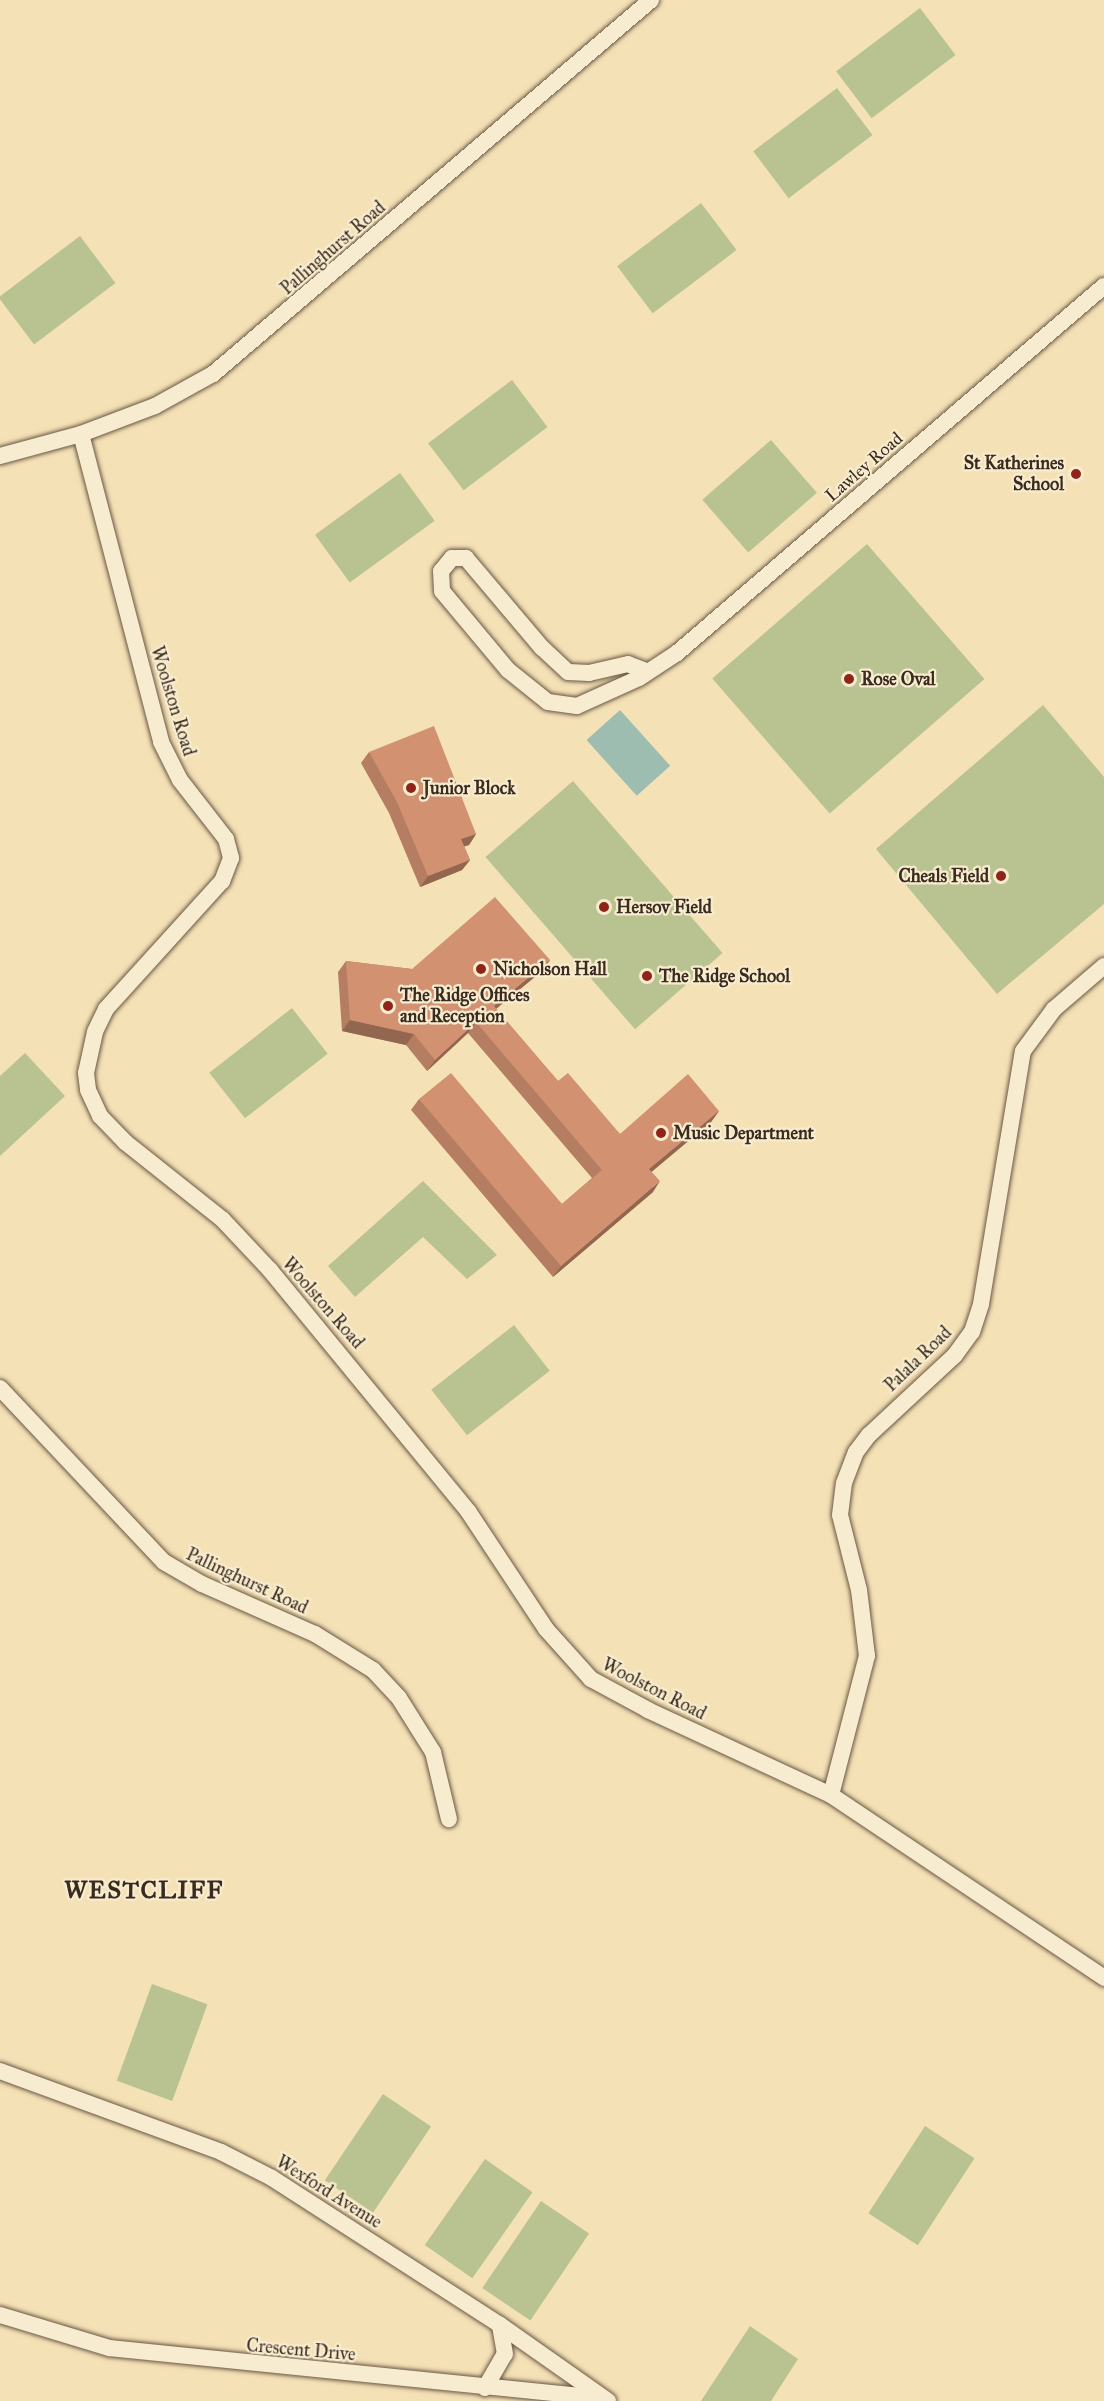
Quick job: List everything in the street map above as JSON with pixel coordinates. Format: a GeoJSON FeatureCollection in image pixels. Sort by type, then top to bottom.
{"type":"FeatureCollection","features":[{"type":"Feature","properties":{"kind":"street","name":"Pallinghurst Road"},"geometry":{"type":"LineString","coordinates":[[0,456],[81,434],[155,406],[213,374],[651,0]]}},
{"type":"Feature","properties":{"kind":"street","name":"Lawley Road"},"geometry":{"type":"LineString","coordinates":[[646,671],[628,664],[579,674],[568,672],[542,648],[466,558],[452,558],[441,571],[439,584],[449,599],[508,670],[548,702],[578,706],[646,671],[677,653],[1104,286]]}},
{"type":"Feature","properties":{"kind":"street","name":"Woolston Road"},"geometry":{"type":"LineString","coordinates":[[81,434],[161,742],[180,780],[226,839],[231,858],[222,882],[106,1009],[95,1032],[87,1073],[93,1106],[125,1142],[223,1220],[340,1352],[468,1511],[517,1589],[579,1668],[648,1710],[831,1795],[1104,1978]]}},
{"type":"Feature","properties":{"kind":"street","name":"Palala Road"},"geometry":{"type":"LineString","coordinates":[[831,1795],[867,1656],[859,1590],[840,1515],[844,1483],[856,1452],[869,1435],[955,1355],[972,1332],[981,1304],[1023,1051],[1054,1009],[1104,966]]}},
{"type":"Feature","properties":{"kind":"street","name":"Pallinghurst Road"},"geometry":{"type":"LineString","coordinates":[[0,1388],[164,1562],[202,1584],[315,1634],[372,1670],[399,1698],[433,1752],[449,1819]]}},
{"type":"Feature","properties":{"kind":"street","name":"Wexford Avenue"},"geometry":{"type":"LineString","coordinates":[[0,2071],[238,2160],[500,2325],[605,2400]]}},
{"type":"Feature","properties":{"kind":"street","name":"Crescent Drive"},"geometry":{"type":"LineString","coordinates":[[0,2315],[109,2348],[605,2400]]}},
{"type":"Feature","properties":{"kind":"street"},"geometry":{"type":"LineString","coordinates":[[484,2388],[505,2354],[500,2325]]}},
{"type":"Feature","properties":{"kind":"green space"},"geometry":{"type":"Polygon","coordinates":[[[920,8],[956,55],[872,118],[836,71],[920,8]]]}},
{"type":"Feature","properties":{"kind":"green space"},"geometry":{"type":"Polygon","coordinates":[[[837,88],[873,135],[789,198],[753,151],[837,88]]]}},
{"type":"Feature","properties":{"kind":"green space"},"geometry":{"type":"Polygon","coordinates":[[[701,203],[737,250],[653,313],[617,266],[701,203]]]}},
{"type":"Feature","properties":{"kind":"green space"},"geometry":{"type":"Polygon","coordinates":[[[80,236],[116,283],[34,345],[0,296],[80,236]]]}},
{"type":"Feature","properties":{"kind":"green space"},"geometry":{"type":"Polygon","coordinates":[[[512,380],[548,427],[464,490],[428,443],[512,380]]]}},
{"type":"Feature","properties":{"kind":"green space"},"geometry":{"type":"Polygon","coordinates":[[[771,440],[817,493],[748,553],[702,500],[771,440]]]}},
{"type":"Feature","properties":{"kind":"green space"},"geometry":{"type":"Polygon","coordinates":[[[400,473],[435,521],[350,582],[315,535],[400,473]]]}},
{"type":"Feature","properties":{"kind":"green space","name":"Rose Oval"},"geometry":{"type":"Polygon","coordinates":[[[867,544],[984,679],[830,814],[712,678],[867,544]]]}},
{"type":"Feature","properties":{"kind":"green space","name":"Cheals Field"},"geometry":{"type":"Polygon","coordinates":[[[1043,705],[1104,777],[1104,904],[997,994],[876,849],[1043,705]]]}},
{"type":"Feature","properties":{"kind":"green space","name":"Hersov Field"},"geometry":{"type":"Polygon","coordinates":[[[573,781],[723,953],[635,1029],[485,857],[573,781]]]}},
{"type":"Feature","properties":{"kind":"green space"},"geometry":{"type":"Polygon","coordinates":[[[292,1008],[328,1054],[245,1118],[209,1073],[292,1008]]]}},
{"type":"Feature","properties":{"kind":"green space"},"geometry":{"type":"Polygon","coordinates":[[[25,1053],[65,1096],[0,1156],[0,1076],[25,1053]]]}},
{"type":"Feature","properties":{"kind":"green space"},"geometry":{"type":"Polygon","coordinates":[[[423,1181],[497,1255],[467,1279],[423,1237],[355,1297],[328,1266],[423,1181]]]}},
{"type":"Feature","properties":{"kind":"green space"},"geometry":{"type":"Polygon","coordinates":[[[514,1325],[550,1371],[467,1435],[431,1390],[514,1325]]]}},
{"type":"Feature","properties":{"kind":"green space"},"geometry":{"type":"Polygon","coordinates":[[[152,1984],[207,2004],[172,2101],[117,2081],[152,1984]]]}},
{"type":"Feature","properties":{"kind":"green space"},"geometry":{"type":"Polygon","coordinates":[[[383,2094],[431,2126],[373,2213],[325,2180],[383,2094]]]}},
{"type":"Feature","properties":{"kind":"green space"},"geometry":{"type":"Polygon","coordinates":[[[925,2126],[974,2158],[918,2245],[868,2213],[925,2126]]]}},
{"type":"Feature","properties":{"kind":"green space"},"geometry":{"type":"Polygon","coordinates":[[[485,2159],[533,2192],[472,2278],[425,2245],[485,2159]]]}},
{"type":"Feature","properties":{"kind":"green space"},"geometry":{"type":"Polygon","coordinates":[[[541,2201],[589,2233],[530,2320],[482,2288],[541,2201]]]}},
{"type":"Feature","properties":{"kind":"green space"},"geometry":{"type":"Polygon","coordinates":[[[750,2326],[798,2359],[771,2401],[701,2401],[750,2326]]]}},
{"type":"Feature","properties":{"kind":"shaded area"},"geometry":{"type":"Polygon","coordinates":[[[620,710],[670,766],[637,796],[587,740],[620,710]]]}},
{"type":"Feature","properties":{"kind":"building","name":"Junior Block"},"geometry":{"type":"Polygon","coordinates":[[[434,726],[476,834],[461,839],[470,860],[428,876],[397,802],[369,752],[434,726]]]}},
{"type":"Feature","properties":{"kind":"building"},"geometry":{"type":"Polygon","coordinates":[[[495,897],[550,960],[494,1006],[558,1081],[568,1073],[620,1134],[688,1074],[719,1111],[649,1169],[660,1181],[561,1266],[419,1099],[451,1073],[562,1204],[602,1170],[476,1022],[435,1060],[414,1034],[350,1020],[346,961],[412,969],[495,897]]]}},
{"type":"Feature","properties":{"kind":"place","name":"St Katherines School"},"geometry":{"type":"Point","coordinates":[1076,474]}},
{"type":"Feature","properties":{"kind":"place","name":"Rose Oval"},"geometry":{"type":"Point","coordinates":[849,679]}},
{"type":"Feature","properties":{"kind":"place","name":"Junior Block"},"geometry":{"type":"Point","coordinates":[411,788]}},
{"type":"Feature","properties":{"kind":"place","name":"Cheals Field"},"geometry":{"type":"Point","coordinates":[1001,876]}},
{"type":"Feature","properties":{"kind":"place","name":"Hersov Field"},"geometry":{"type":"Point","coordinates":[604,907]}},
{"type":"Feature","properties":{"kind":"place","name":"Nicholson Hall"},"geometry":{"type":"Point","coordinates":[481,969]}},
{"type":"Feature","properties":{"kind":"place","name":"The Ridge School"},"geometry":{"type":"Point","coordinates":[647,976]}},
{"type":"Feature","properties":{"kind":"place","name":"The Ridge Offices and Reception"},"geometry":{"type":"Point","coordinates":[388,1006]}},
{"type":"Feature","properties":{"kind":"place","name":"Music Department"},"geometry":{"type":"Point","coordinates":[661,1133]}},
{"type":"Feature","properties":{"kind":"district","name":"WESTCLIFF"},"geometry":{"type":"Point","coordinates":[144,1891]}}]}
